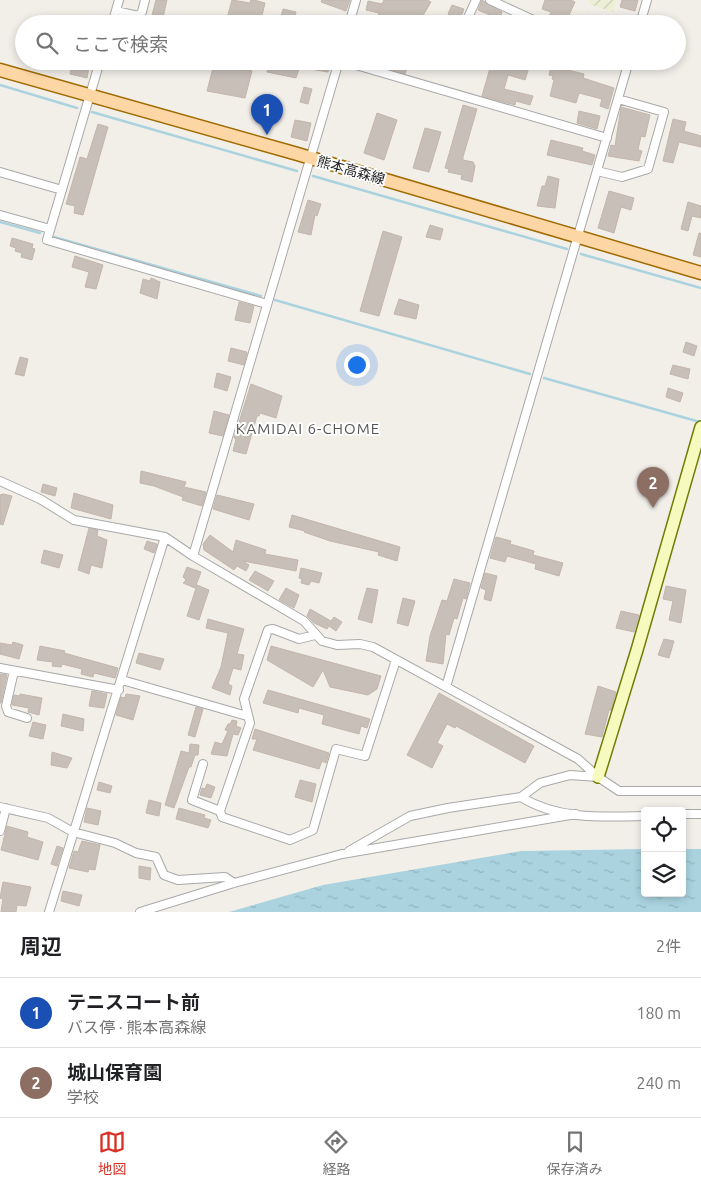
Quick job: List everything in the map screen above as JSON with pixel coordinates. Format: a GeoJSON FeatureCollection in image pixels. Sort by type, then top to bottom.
{"type":"FeatureCollection","features":[{"type":"Feature","properties":{"kind":"main road","name":"熊本高森線"},"geometry":{"type":"LineString","coordinates":[[0,70],[309,157],[701,273]]}},
{"type":"Feature","properties":{"kind":"street"},"geometry":{"type":"LineString","coordinates":[[115,15],[119,0]]}},
{"type":"Feature","properties":{"kind":"street"},"geometry":{"type":"LineString","coordinates":[[140,15],[146,0]]}},
{"type":"Feature","properties":{"kind":"street"},"geometry":{"type":"LineString","coordinates":[[352,15],[356,0]]}},
{"type":"Feature","properties":{"kind":"street"},"geometry":{"type":"LineString","coordinates":[[469,15],[476,0]]}},
{"type":"Feature","properties":{"kind":"street"},"geometry":{"type":"LineString","coordinates":[[490,0],[522,15]]}},
{"type":"Feature","properties":{"kind":"street"},"geometry":{"type":"LineString","coordinates":[[643,15],[647,0]]}},
{"type":"Feature","properties":{"kind":"street"},"geometry":{"type":"LineString","coordinates":[[116,10],[134,15]]}},
{"type":"Feature","properties":{"kind":"street"},"geometry":{"type":"LineString","coordinates":[[97,70],[47,240],[267,304]]}},
{"type":"Feature","properties":{"kind":"street"},"geometry":{"type":"LineString","coordinates":[[193,556],[309,157],[337,70]]}},
{"type":"Feature","properties":{"kind":"street"},"geometry":{"type":"LineString","coordinates":[[371,70],[606,138]]}},
{"type":"Feature","properties":{"kind":"street"},"geometry":{"type":"LineString","coordinates":[[446,687],[626,70]]}},
{"type":"Feature","properties":{"kind":"street"},"geometry":{"type":"LineString","coordinates":[[597,171],[622,177],[648,169],[664,112],[618,99]]}},
{"type":"Feature","properties":{"kind":"street"},"geometry":{"type":"LineString","coordinates":[[0,172],[62,190]]}},
{"type":"Feature","properties":{"kind":"street"},"geometry":{"type":"LineString","coordinates":[[0,215],[50,229]]}},
{"type":"Feature","properties":{"kind":"street"},"geometry":{"type":"LineString","coordinates":[[598,777],[637,650],[700,429]]}},
{"type":"Feature","properties":{"kind":"street"},"geometry":{"type":"LineString","coordinates":[[0,481],[40,499],[74,520],[165,537],[193,556],[304,621],[322,641],[337,645],[360,644],[374,647],[578,758],[598,777],[619,791],[701,792]]}},
{"type":"Feature","properties":{"kind":"street"},"geometry":{"type":"LineString","coordinates":[[49,912],[165,537]]}},
{"type":"Feature","properties":{"kind":"street"},"geometry":{"type":"LineString","coordinates":[[315,635],[299,638],[273,629],[268,630],[244,699],[250,723],[220,811],[222,817],[290,840],[313,830],[336,749],[365,756],[396,660]]}},
{"type":"Feature","properties":{"kind":"street"},"geometry":{"type":"LineString","coordinates":[[0,668],[119,690]]}},
{"type":"Feature","properties":{"kind":"street"},"geometry":{"type":"LineString","coordinates":[[14,671],[6,706],[8,712],[27,718]]}},
{"type":"Feature","properties":{"kind":"street"},"geometry":{"type":"LineString","coordinates":[[122,680],[247,716]]}},
{"type":"Feature","properties":{"kind":"street"},"geometry":{"type":"LineString","coordinates":[[204,764],[192,800],[220,811]]}},
{"type":"Feature","properties":{"kind":"street"},"geometry":{"type":"LineString","coordinates":[[342,854],[410,816],[521,797],[540,782],[570,775],[598,777]]}},
{"type":"Feature","properties":{"kind":"street"},"geometry":{"type":"LineString","coordinates":[[521,797],[543,809],[557,813],[641,816]]}},
{"type":"Feature","properties":{"kind":"street"},"geometry":{"type":"LineString","coordinates":[[0,832],[3,808],[48,818],[73,832],[115,843],[136,853],[156,857],[164,875],[178,880],[225,877],[234,883]]}},
{"type":"Feature","properties":{"kind":"street"},"geometry":{"type":"LineString","coordinates":[[140,912],[234,883],[342,854],[576,814]]}},
{"type":"Feature","properties":{"kind":"street"},"geometry":{"type":"LineString","coordinates":[[686,814],[701,814]]}},
{"type":"Feature","properties":{"kind":"green space"},"geometry":{"type":"Polygon","coordinates":[[[590,0],[617,0],[613,12],[589,4],[590,0]]]}},
{"type":"Feature","properties":{"kind":"water"},"geometry":{"type":"Polygon","coordinates":[[[641,849],[641,897],[686,897],[686,849],[701,849],[701,912],[229,912],[323,885],[521,851],[641,849]]]}},
{"type":"Feature","properties":{"kind":"building"},"geometry":{"type":"Polygon","coordinates":[[[156,0],[167,0],[164,15],[152,15],[156,0]]]}},
{"type":"Feature","properties":{"kind":"building"},"geometry":{"type":"Polygon","coordinates":[[[232,0],[250,3],[251,0],[254,0],[265,3],[262,15],[228,15],[232,0]]]}},
{"type":"Feature","properties":{"kind":"building"},"geometry":{"type":"Polygon","coordinates":[[[322,0],[350,0],[346,11],[321,2],[322,0]]]}},
{"type":"Feature","properties":{"kind":"building"},"geometry":{"type":"Polygon","coordinates":[[[384,0],[427,0],[431,2],[423,15],[378,15],[379,13],[366,10],[368,1],[382,4],[384,0]]]}},
{"type":"Feature","properties":{"kind":"building"},"geometry":{"type":"Polygon","coordinates":[[[482,0],[502,12],[501,15],[490,15],[478,10],[482,0]]]}},
{"type":"Feature","properties":{"kind":"building"},"geometry":{"type":"Polygon","coordinates":[[[545,0],[571,0],[575,2],[569,15],[550,15],[551,12],[542,9],[545,0]]]}},
{"type":"Feature","properties":{"kind":"building"},"geometry":{"type":"Polygon","coordinates":[[[622,0],[638,0],[635,11],[620,7],[622,0]]]}},
{"type":"Feature","properties":{"kind":"building"},"geometry":{"type":"Polygon","coordinates":[[[452,5],[464,9],[462,15],[448,14],[452,5]]]}},
{"type":"Feature","properties":{"kind":"building"},"geometry":{"type":"Polygon","coordinates":[[[283,9],[296,12],[295,15],[281,15],[283,9]]]}},
{"type":"Feature","properties":{"kind":"building"},"geometry":{"type":"Polygon","coordinates":[[[71,70],[88,70],[87,78],[70,74],[71,70]]]}},
{"type":"Feature","properties":{"kind":"building"},"geometry":{"type":"Polygon","coordinates":[[[212,70],[252,71],[245,98],[207,91],[212,70]]]}},
{"type":"Feature","properties":{"kind":"building"},"geometry":{"type":"Polygon","coordinates":[[[268,70],[299,70],[296,78],[267,72],[268,70]]]}},
{"type":"Feature","properties":{"kind":"building"},"geometry":{"type":"Polygon","coordinates":[[[392,70],[406,70],[405,74],[392,70]]]}},
{"type":"Feature","properties":{"kind":"building"},"geometry":{"type":"Polygon","coordinates":[[[489,70],[528,70],[525,80],[508,75],[504,89],[533,96],[530,105],[516,101],[515,105],[482,96],[489,70]]]}},
{"type":"Feature","properties":{"kind":"building"},"geometry":{"type":"Polygon","coordinates":[[[550,70],[568,70],[584,74],[583,78],[614,88],[608,109],[600,106],[602,99],[579,93],[576,103],[550,96],[554,80],[552,79],[553,76],[549,75],[550,70]]]}},
{"type":"Feature","properties":{"kind":"building"},"geometry":{"type":"Polygon","coordinates":[[[304,87],[312,89],[308,104],[300,102],[304,87]]]}},
{"type":"Feature","properties":{"kind":"building"},"geometry":{"type":"Polygon","coordinates":[[[463,105],[477,109],[463,157],[463,160],[473,162],[475,166],[472,182],[461,179],[462,175],[448,172],[449,169],[445,168],[463,105]]]}},
{"type":"Feature","properties":{"kind":"building"},"geometry":{"type":"Polygon","coordinates":[[[621,107],[650,115],[645,137],[641,136],[638,150],[642,151],[639,161],[608,156],[611,145],[615,146],[621,107]]]}},
{"type":"Feature","properties":{"kind":"building"},"geometry":{"type":"Polygon","coordinates":[[[579,111],[600,116],[597,129],[577,123],[579,111]]]}},
{"type":"Feature","properties":{"kind":"building"},"geometry":{"type":"Polygon","coordinates":[[[377,113],[397,120],[384,160],[364,153],[377,113]]]}},
{"type":"Feature","properties":{"kind":"building"},"geometry":{"type":"Polygon","coordinates":[[[673,119],[686,122],[684,131],[701,136],[701,147],[679,142],[673,163],[663,161],[673,119]]]}},
{"type":"Feature","properties":{"kind":"building"},"geometry":{"type":"Polygon","coordinates":[[[295,120],[311,123],[307,141],[291,137],[295,120]]]}},
{"type":"Feature","properties":{"kind":"building"},"geometry":{"type":"Polygon","coordinates":[[[98,124],[108,127],[83,215],[74,213],[75,206],[66,204],[80,157],[87,159],[98,124]]]}},
{"type":"Feature","properties":{"kind":"building"},"geometry":{"type":"Polygon","coordinates":[[[425,128],[441,132],[429,172],[413,168],[425,128]]]}},
{"type":"Feature","properties":{"kind":"building"},"geometry":{"type":"Polygon","coordinates":[[[551,140],[583,148],[582,151],[595,155],[592,165],[547,155],[551,140]]]}},
{"type":"Feature","properties":{"kind":"building"},"geometry":{"type":"Polygon","coordinates":[[[548,176],[559,179],[555,208],[537,206],[542,186],[545,186],[548,176]]]}},
{"type":"Feature","properties":{"kind":"building"},"geometry":{"type":"Polygon","coordinates":[[[609,191],[634,198],[631,210],[621,207],[614,233],[598,228],[609,191]]]}},
{"type":"Feature","properties":{"kind":"building"},"geometry":{"type":"Polygon","coordinates":[[[308,200],[321,204],[317,216],[315,215],[311,235],[298,232],[308,200]]]}},
{"type":"Feature","properties":{"kind":"building"},"geometry":{"type":"Polygon","coordinates":[[[688,202],[701,206],[701,218],[692,216],[688,231],[681,229],[688,202]]]}},
{"type":"Feature","properties":{"kind":"building"},"geometry":{"type":"Polygon","coordinates":[[[430,225],[443,229],[440,240],[426,237],[430,225]]]}},
{"type":"Feature","properties":{"kind":"building"},"geometry":{"type":"Polygon","coordinates":[[[383,231],[402,237],[379,316],[360,311],[383,231]]]}},
{"type":"Feature","properties":{"kind":"building"},"geometry":{"type":"Polygon","coordinates":[[[699,233],[701,233],[701,257],[693,255],[699,233]]]}},
{"type":"Feature","properties":{"kind":"building"},"geometry":{"type":"Polygon","coordinates":[[[12,238],[33,244],[32,248],[35,249],[32,260],[21,257],[22,253],[15,251],[16,248],[10,246],[12,238]]]}},
{"type":"Feature","properties":{"kind":"building"},"geometry":{"type":"Polygon","coordinates":[[[75,256],[103,265],[96,289],[85,287],[89,272],[72,267],[75,256]]]}},
{"type":"Feature","properties":{"kind":"building"},"geometry":{"type":"Polygon","coordinates":[[[151,278],[160,282],[157,299],[140,293],[143,279],[150,281],[151,278]]]}},
{"type":"Feature","properties":{"kind":"building"},"geometry":{"type":"Polygon","coordinates":[[[399,299],[419,305],[416,319],[394,314],[399,299]]]}},
{"type":"Feature","properties":{"kind":"building"},"geometry":{"type":"Polygon","coordinates":[[[239,302],[254,306],[250,323],[235,320],[239,302]]]}},
{"type":"Feature","properties":{"kind":"building"},"geometry":{"type":"Polygon","coordinates":[[[686,342],[697,346],[694,356],[683,352],[686,342]]]}},
{"type":"Feature","properties":{"kind":"building"},"geometry":{"type":"Polygon","coordinates":[[[231,348],[247,352],[244,365],[228,361],[231,348]]]}},
{"type":"Feature","properties":{"kind":"building"},"geometry":{"type":"Polygon","coordinates":[[[20,357],[28,359],[24,376],[15,374],[20,357]]]}},
{"type":"Feature","properties":{"kind":"building"},"geometry":{"type":"Polygon","coordinates":[[[673,365],[690,369],[688,379],[670,374],[673,365]]]}},
{"type":"Feature","properties":{"kind":"building"},"geometry":{"type":"Polygon","coordinates":[[[217,373],[231,377],[227,391],[214,387],[217,373]]]}},
{"type":"Feature","properties":{"kind":"building"},"geometry":{"type":"Polygon","coordinates":[[[251,384],[282,396],[276,418],[260,413],[257,416],[246,454],[233,451],[236,439],[234,438],[251,384]]]}},
{"type":"Feature","properties":{"kind":"building"},"geometry":{"type":"Polygon","coordinates":[[[668,388],[683,393],[680,402],[666,397],[668,388]]]}},
{"type":"Feature","properties":{"kind":"building"},"geometry":{"type":"Polygon","coordinates":[[[214,411],[229,415],[223,436],[209,433],[214,411]]]}},
{"type":"Feature","properties":{"kind":"building"},"geometry":{"type":"Polygon","coordinates":[[[141,471],[186,482],[184,487],[206,492],[202,506],[182,500],[183,497],[154,486],[140,483],[141,471]]]}},
{"type":"Feature","properties":{"kind":"building"},"geometry":{"type":"Polygon","coordinates":[[[43,484],[57,488],[55,496],[41,492],[43,484]]]}},
{"type":"Feature","properties":{"kind":"building"},"geometry":{"type":"Polygon","coordinates":[[[74,493],[113,505],[111,519],[71,508],[74,493]]]}},
{"type":"Feature","properties":{"kind":"building"},"geometry":{"type":"Polygon","coordinates":[[[0,495],[12,496],[3,525],[0,524],[0,495]]]}},
{"type":"Feature","properties":{"kind":"building"},"geometry":{"type":"Polygon","coordinates":[[[217,495],[254,504],[249,520],[213,509],[217,495]]]}},
{"type":"Feature","properties":{"kind":"building"},"geometry":{"type":"Polygon","coordinates":[[[292,515],[400,547],[397,561],[378,555],[379,552],[330,541],[289,527],[292,515]]]}},
{"type":"Feature","properties":{"kind":"building"},"geometry":{"type":"Polygon","coordinates":[[[89,528],[98,530],[97,536],[107,540],[102,568],[91,565],[89,574],[78,570],[89,528]]]}},
{"type":"Feature","properties":{"kind":"building"},"geometry":{"type":"Polygon","coordinates":[[[210,535],[233,552],[236,540],[266,550],[265,554],[298,560],[296,571],[243,561],[249,565],[246,571],[237,566],[234,570],[204,550],[203,544],[210,535]]]}},
{"type":"Feature","properties":{"kind":"building"},"geometry":{"type":"Polygon","coordinates":[[[496,537],[511,541],[510,544],[534,551],[533,555],[563,563],[559,576],[535,569],[536,564],[507,556],[505,562],[490,558],[496,537]]]}},
{"type":"Feature","properties":{"kind":"building"},"geometry":{"type":"Polygon","coordinates":[[[147,541],[157,544],[154,553],[144,549],[147,541]]]}},
{"type":"Feature","properties":{"kind":"building"},"geometry":{"type":"Polygon","coordinates":[[[44,550],[63,555],[59,568],[41,563],[44,550]]]}},
{"type":"Feature","properties":{"kind":"building"},"geometry":{"type":"Polygon","coordinates":[[[187,567],[201,572],[195,588],[183,583],[186,580],[183,577],[187,567]]]}},
{"type":"Feature","properties":{"kind":"building"},"geometry":{"type":"Polygon","coordinates":[[[301,568],[322,573],[319,583],[311,581],[309,585],[301,583],[302,579],[299,578],[301,568]]]}},
{"type":"Feature","properties":{"kind":"building"},"geometry":{"type":"Polygon","coordinates":[[[255,571],[274,581],[268,591],[249,580],[255,571]]]}},
{"type":"Feature","properties":{"kind":"building"},"geometry":{"type":"Polygon","coordinates":[[[485,573],[497,576],[491,601],[484,599],[486,590],[481,588],[485,573]]]}},
{"type":"Feature","properties":{"kind":"building"},"geometry":{"type":"Polygon","coordinates":[[[454,579],[470,583],[466,599],[463,598],[457,619],[454,618],[449,635],[446,634],[443,664],[426,661],[430,636],[442,600],[447,601],[454,579]]]}},
{"type":"Feature","properties":{"kind":"building"},"geometry":{"type":"Polygon","coordinates":[[[197,585],[209,590],[199,620],[187,616],[197,585]]]}},
{"type":"Feature","properties":{"kind":"building"},"geometry":{"type":"Polygon","coordinates":[[[666,586],[686,590],[681,623],[669,620],[673,601],[663,599],[666,586]]]}},
{"type":"Feature","properties":{"kind":"building"},"geometry":{"type":"Polygon","coordinates":[[[286,588],[299,595],[294,608],[279,600],[286,588]]]}},
{"type":"Feature","properties":{"kind":"building"},"geometry":{"type":"Polygon","coordinates":[[[367,588],[378,590],[372,623],[358,619],[367,588]]]}},
{"type":"Feature","properties":{"kind":"building"},"geometry":{"type":"Polygon","coordinates":[[[403,598],[415,601],[408,626],[397,623],[403,598]]]}},
{"type":"Feature","properties":{"kind":"building"},"geometry":{"type":"Polygon","coordinates":[[[310,609],[331,621],[334,617],[342,622],[336,631],[329,626],[327,629],[314,623],[307,616],[310,609]]]}},
{"type":"Feature","properties":{"kind":"building"},"geometry":{"type":"Polygon","coordinates":[[[621,611],[639,615],[634,632],[616,628],[621,611]]]}},
{"type":"Feature","properties":{"kind":"building"},"geometry":{"type":"Polygon","coordinates":[[[208,619],[244,629],[237,654],[244,655],[241,670],[233,668],[228,684],[232,686],[230,695],[212,688],[221,667],[228,633],[206,628],[208,619]]]}},
{"type":"Feature","properties":{"kind":"building"},"geometry":{"type":"Polygon","coordinates":[[[664,639],[674,641],[669,658],[658,655],[664,639]]]}},
{"type":"Feature","properties":{"kind":"building"},"geometry":{"type":"Polygon","coordinates":[[[13,642],[23,645],[19,659],[0,654],[0,643],[12,645],[13,642]]]}},
{"type":"Feature","properties":{"kind":"building"},"geometry":{"type":"Polygon","coordinates":[[[40,646],[65,651],[64,653],[118,668],[115,678],[94,673],[93,677],[81,674],[82,669],[62,664],[61,667],[52,666],[53,662],[37,660],[40,646]]]}},
{"type":"Feature","properties":{"kind":"building"},"geometry":{"type":"Polygon","coordinates":[[[271,646],[381,676],[377,689],[368,695],[330,687],[323,670],[313,687],[267,660],[271,646]]]}},
{"type":"Feature","properties":{"kind":"building"},"geometry":{"type":"Polygon","coordinates":[[[139,653],[164,659],[160,670],[136,663],[139,653]]]}},
{"type":"Feature","properties":{"kind":"building"},"geometry":{"type":"Polygon","coordinates":[[[0,674],[7,675],[1,703],[0,703],[0,674]]]}},
{"type":"Feature","properties":{"kind":"building"},"geometry":{"type":"Polygon","coordinates":[[[598,686],[616,692],[602,737],[585,734],[598,686]]]}},
{"type":"Feature","properties":{"kind":"building"},"geometry":{"type":"Polygon","coordinates":[[[268,690],[370,719],[367,728],[361,726],[359,734],[322,724],[324,715],[299,708],[298,713],[263,703],[268,690]]]}},
{"type":"Feature","properties":{"kind":"building"},"geometry":{"type":"Polygon","coordinates":[[[92,691],[107,694],[104,708],[89,706],[92,691]]]}},
{"type":"Feature","properties":{"kind":"building"},"geometry":{"type":"Polygon","coordinates":[[[439,693],[534,746],[525,763],[456,726],[455,728],[447,724],[437,743],[443,746],[432,768],[407,755],[439,693]]]}},
{"type":"Feature","properties":{"kind":"building"},"geometry":{"type":"Polygon","coordinates":[[[20,694],[42,698],[39,715],[28,712],[29,708],[12,705],[14,695],[20,696],[20,694]]]}},
{"type":"Feature","properties":{"kind":"building"},"geometry":{"type":"Polygon","coordinates":[[[126,694],[140,696],[133,720],[116,715],[121,697],[125,698],[126,694]]]}},
{"type":"Feature","properties":{"kind":"building"},"geometry":{"type":"Polygon","coordinates":[[[196,707],[203,709],[195,737],[188,735],[196,707]]]}},
{"type":"Feature","properties":{"kind":"building"},"geometry":{"type":"Polygon","coordinates":[[[63,714],[84,719],[83,731],[61,726],[63,714]]]}},
{"type":"Feature","properties":{"kind":"building"},"geometry":{"type":"Polygon","coordinates":[[[232,720],[237,721],[236,726],[241,728],[238,735],[233,734],[227,756],[211,754],[215,742],[222,744],[228,731],[225,730],[232,720]]]}},
{"type":"Feature","properties":{"kind":"building"},"geometry":{"type":"Polygon","coordinates":[[[33,722],[46,725],[43,739],[29,736],[33,722]]]}},
{"type":"Feature","properties":{"kind":"building"},"geometry":{"type":"Polygon","coordinates":[[[255,729],[329,753],[326,763],[322,761],[319,769],[253,750],[257,739],[252,739],[255,729]]]}},
{"type":"Feature","properties":{"kind":"building"},"geometry":{"type":"Polygon","coordinates":[[[190,744],[199,745],[198,755],[195,755],[191,767],[189,767],[174,808],[165,805],[181,751],[189,753],[190,744]]]}},
{"type":"Feature","properties":{"kind":"building"},"geometry":{"type":"Polygon","coordinates":[[[52,752],[72,758],[67,768],[51,765],[52,752]]]}},
{"type":"Feature","properties":{"kind":"building"},"geometry":{"type":"Polygon","coordinates":[[[300,780],[316,784],[312,802],[295,797],[300,780]]]}},
{"type":"Feature","properties":{"kind":"building"},"geometry":{"type":"Polygon","coordinates":[[[99,782],[112,786],[110,793],[97,790],[99,782]]]}},
{"type":"Feature","properties":{"kind":"building"},"geometry":{"type":"Polygon","coordinates":[[[207,784],[215,787],[211,798],[200,795],[202,788],[205,789],[207,784]]]}},
{"type":"Feature","properties":{"kind":"building"},"geometry":{"type":"Polygon","coordinates":[[[149,800],[161,803],[159,816],[146,813],[149,800]]]}},
{"type":"Feature","properties":{"kind":"building"},"geometry":{"type":"Polygon","coordinates":[[[87,808],[101,811],[98,825],[84,822],[87,808]]]}},
{"type":"Feature","properties":{"kind":"building"},"geometry":{"type":"Polygon","coordinates":[[[179,808],[205,815],[204,818],[211,820],[208,828],[176,819],[179,808]]]}},
{"type":"Feature","properties":{"kind":"building"},"geometry":{"type":"Polygon","coordinates":[[[7,826],[28,832],[27,837],[43,842],[38,860],[1,850],[7,826]]]}},
{"type":"Feature","properties":{"kind":"building"},"geometry":{"type":"Polygon","coordinates":[[[82,841],[100,845],[95,870],[89,869],[88,872],[69,868],[74,851],[78,852],[82,841]]]}},
{"type":"Feature","properties":{"kind":"building"},"geometry":{"type":"Polygon","coordinates":[[[57,846],[63,848],[57,866],[51,864],[57,846]]]}},
{"type":"Feature","properties":{"kind":"building"},"geometry":{"type":"Polygon","coordinates":[[[139,866],[151,868],[150,880],[139,878],[139,866]]]}},
{"type":"Feature","properties":{"kind":"building"},"geometry":{"type":"Polygon","coordinates":[[[3,882],[31,887],[26,906],[17,905],[16,912],[1,912],[3,899],[0,898],[3,882]]]}},
{"type":"Feature","properties":{"kind":"building"},"geometry":{"type":"Polygon","coordinates":[[[63,891],[82,895],[79,906],[61,901],[63,891]]]}},
{"type":"Feature","properties":{"kind":"waterway"},"geometry":{"type":"LineString","coordinates":[[0,85],[77,108]]}},
{"type":"Feature","properties":{"kind":"waterway"},"geometry":{"type":"LineString","coordinates":[[92,112],[297,171]]}},
{"type":"Feature","properties":{"kind":"waterway"},"geometry":{"type":"LineString","coordinates":[[313,176],[567,249]]}},
{"type":"Feature","properties":{"kind":"waterway"},"geometry":{"type":"LineString","coordinates":[[0,222],[40,233]]}},
{"type":"Feature","properties":{"kind":"waterway"},"geometry":{"type":"LineString","coordinates":[[54,237],[261,296]]}},
{"type":"Feature","properties":{"kind":"waterway"},"geometry":{"type":"LineString","coordinates":[[581,254],[701,288]]}},
{"type":"Feature","properties":{"kind":"waterway"},"geometry":{"type":"LineString","coordinates":[[275,300],[530,374]]}},
{"type":"Feature","properties":{"kind":"waterway"},"geometry":{"type":"LineString","coordinates":[[544,378],[700,422]]}},
{"type":"Feature","properties":{"kind":"place","name":"テニスコート前"},"geometry":{"type":"Point","coordinates":[267,135]}},
{"type":"Feature","properties":{"kind":"place","name":"城山保育園"},"geometry":{"type":"Point","coordinates":[653,508]}},
{"type":"Feature","properties":{"kind":"district","name":"KAMIDAI 6-CHOME"},"geometry":{"type":"Point","coordinates":[308,429]}}]}
